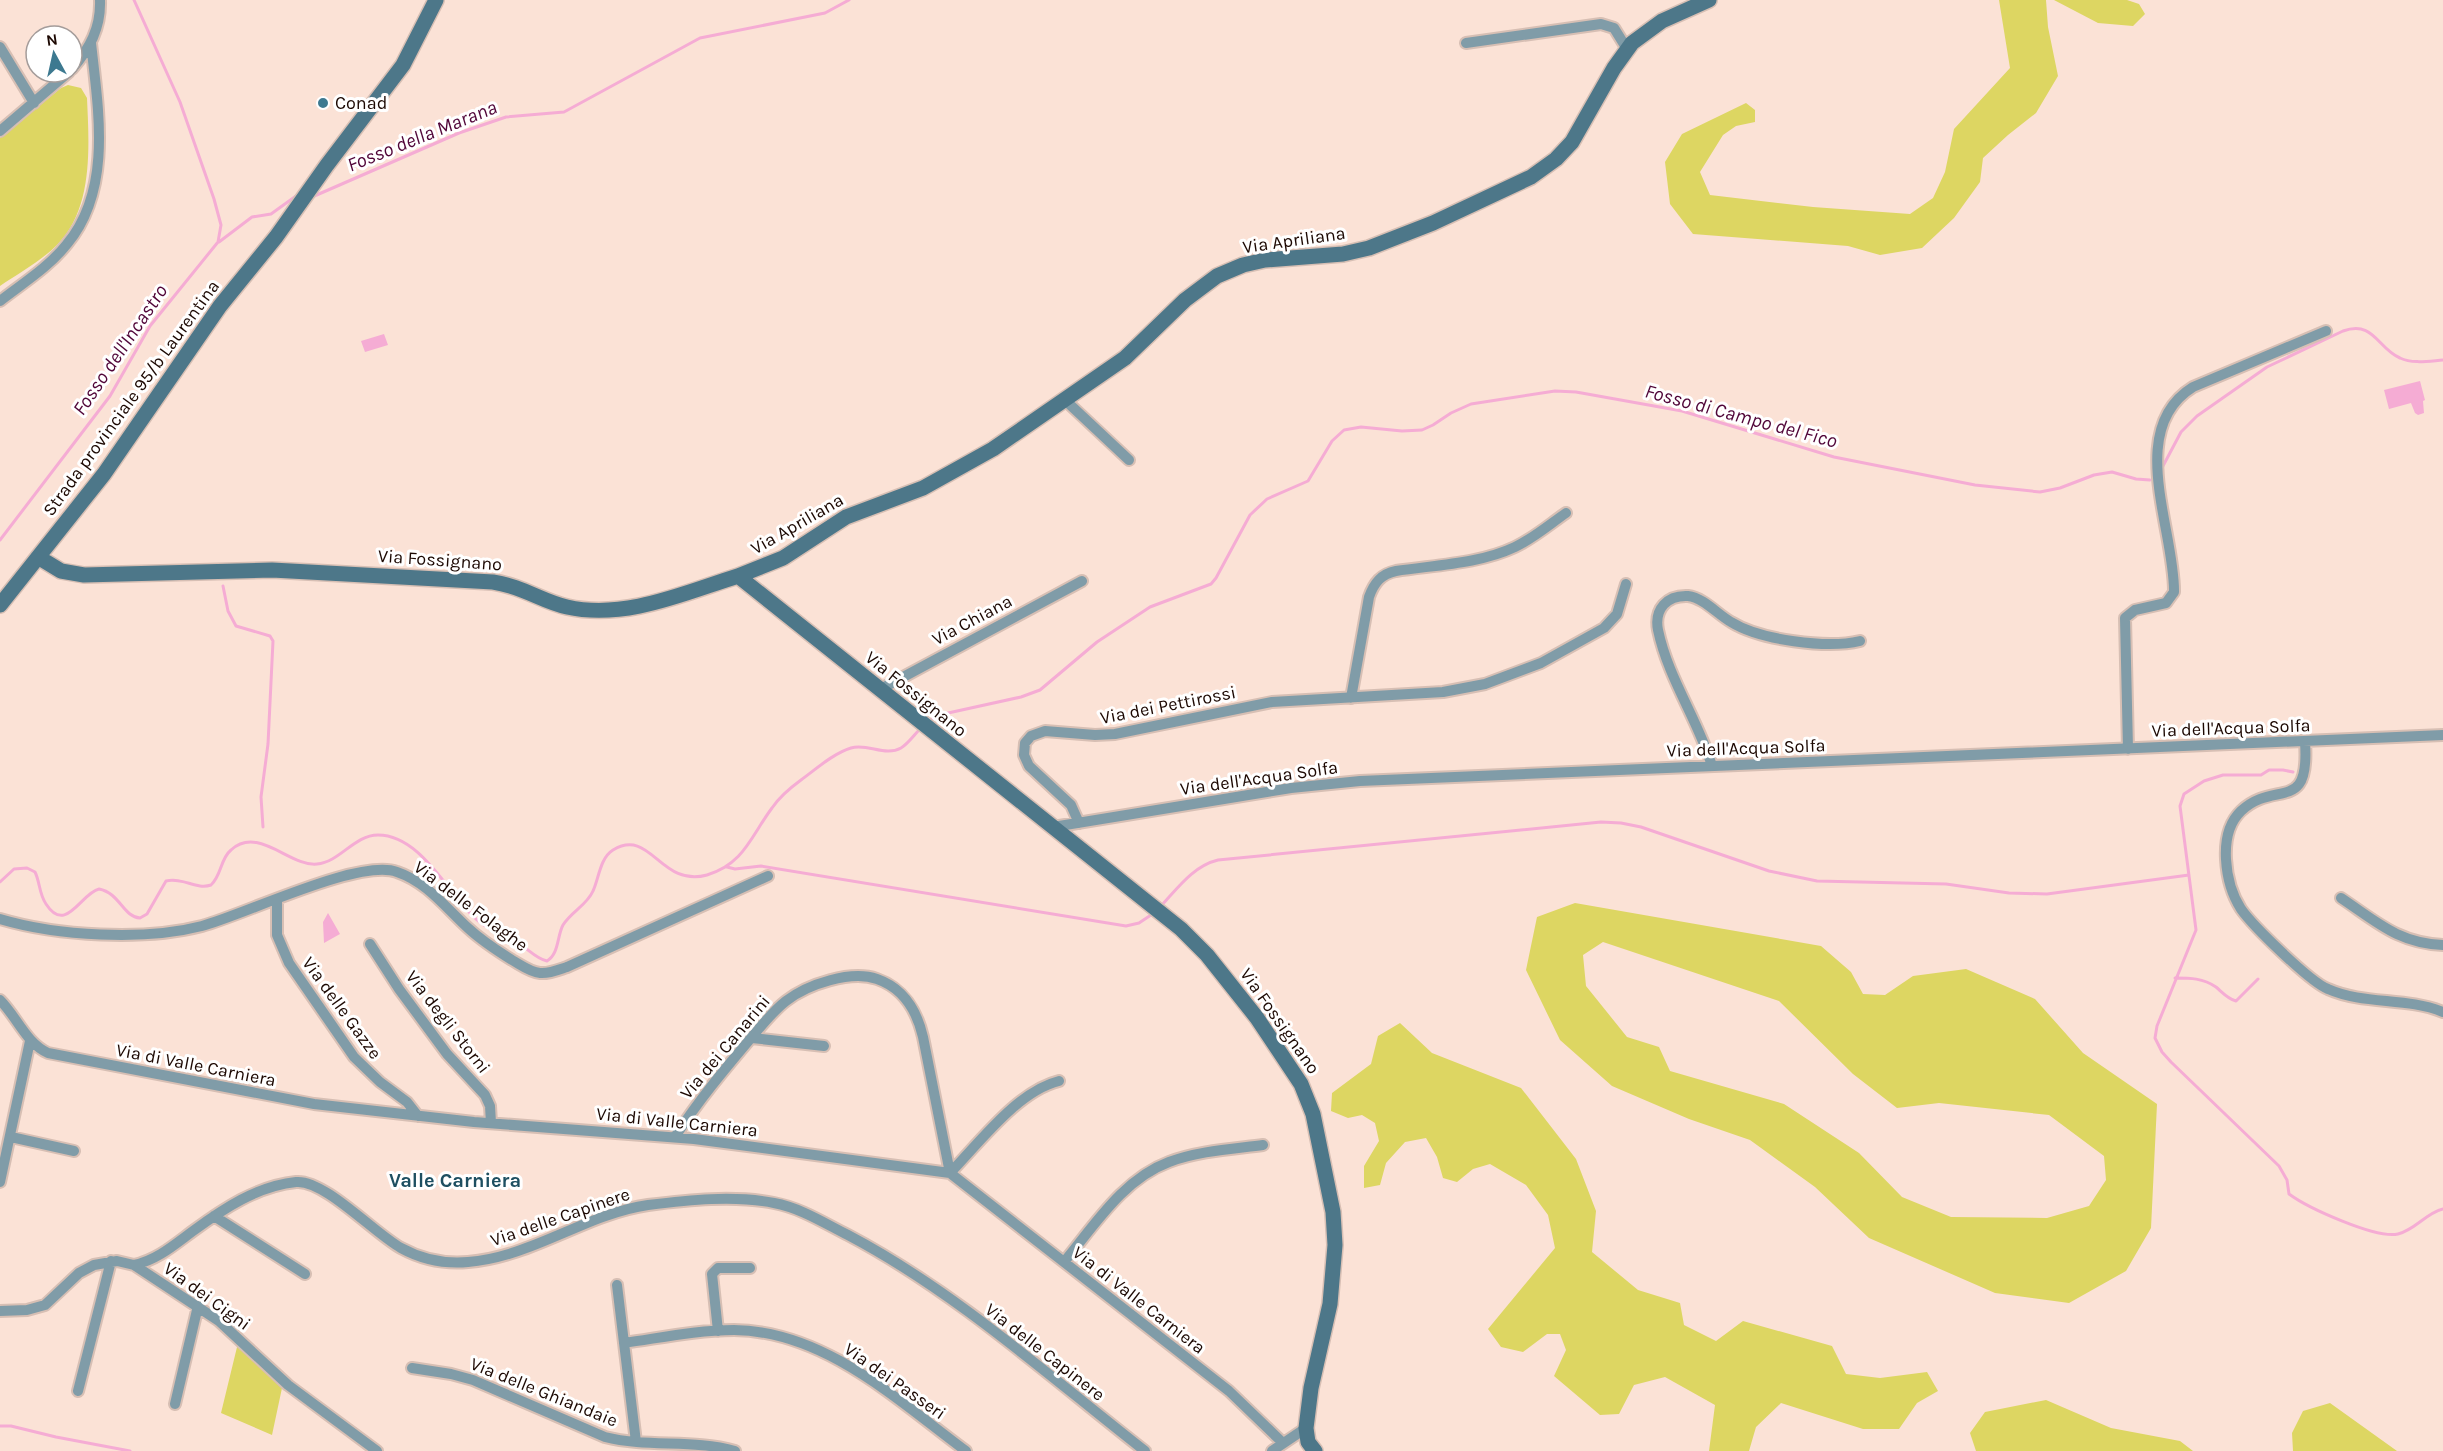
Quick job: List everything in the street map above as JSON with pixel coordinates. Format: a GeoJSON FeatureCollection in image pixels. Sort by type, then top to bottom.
{"type":"FeatureCollection","features":[{"type":"Feature","properties":{"kind":"street"},"geometry":{"type":"LineString","coordinates":[[84,53],[92,43],[100,20],[100,0]]}},
{"type":"Feature","properties":{"kind":"street","name":"Strada provinciale 95/b Laurentina"},"geometry":{"type":"LineString","coordinates":[[0,605],[104,474],[220,306],[293,213],[403,65],[436,0]]}},
{"type":"Feature","properties":{"kind":"street","name":"Via Apriliana"},"geometry":{"type":"LineString","coordinates":[[738,576],[783,558],[846,517],[916,491],[993,449],[1125,358],[1185,300],[1223,273],[1265,260],[1343,254],[1378,245],[1457,213],[1540,171],[1557,159],[1572,142],[1627,49],[1662,21],[1709,0]]}},
{"type":"Feature","properties":{"kind":"street"},"geometry":{"type":"LineString","coordinates":[[1466,43],[1597,24],[1614,28],[1627,49]]}},
{"type":"Feature","properties":{"kind":"street"},"geometry":{"type":"LineString","coordinates":[[0,301],[58,254],[74,236],[89,208],[96,176],[98,133],[92,43]]}},
{"type":"Feature","properties":{"kind":"street"},"geometry":{"type":"LineString","coordinates":[[0,47],[34,103]]}},
{"type":"Feature","properties":{"kind":"street"},"geometry":{"type":"LineString","coordinates":[[0,131],[55,84]]}},
{"type":"Feature","properties":{"kind":"street"},"geometry":{"type":"LineString","coordinates":[[2128,749],[2123,633],[2125,618],[2135,610],[2166,603],[2174,592],[2158,487],[2158,442],[2165,420],[2178,399],[2193,387],[2326,331]]}},
{"type":"Feature","properties":{"kind":"street"},"geometry":{"type":"LineString","coordinates":[[1065,400],[1129,459]]}},
{"type":"Feature","properties":{"kind":"street"},"geometry":{"type":"LineString","coordinates":[[1351,698],[1370,597],[1375,585],[1383,575],[1478,559],[1501,552],[1525,542],[1566,513]]}},
{"type":"Feature","properties":{"kind":"street","name":"Via Fossignano"},"geometry":{"type":"LineString","coordinates":[[38,557],[62,571],[84,575],[272,570],[488,581],[519,587],[559,605],[590,610],[636,606],[738,576],[879,690],[1166,915],[1201,949],[1245,1002],[1302,1084],[1312,1109],[1333,1212],[1335,1253],[1330,1304],[1311,1388],[1305,1428]]}},
{"type":"Feature","properties":{"kind":"street","name":"Via Chiana"},"geometry":{"type":"LineString","coordinates":[[879,690],[1082,581]]}},
{"type":"Feature","properties":{"kind":"street","name":"Via dei Pettirossi"},"geometry":{"type":"LineString","coordinates":[[1079,823],[1073,808],[1034,772],[1027,762],[1024,746],[1034,734],[1051,731],[1088,735],[1111,734],[1291,700],[1459,690],[1485,684],[1528,668],[1580,643],[1609,624],[1619,610],[1626,584]]}},
{"type":"Feature","properties":{"kind":"street"},"geometry":{"type":"LineString","coordinates":[[1712,766],[1662,647],[1657,620],[1663,603],[1677,597],[1695,597],[1732,623],[1771,638],[1835,644],[1860,641]]}},
{"type":"Feature","properties":{"kind":"street","name":"Via dell'Acqua Solfa"},"geometry":{"type":"LineString","coordinates":[[1053,827],[1291,788],[1347,782],[2443,735]]}},
{"type":"Feature","properties":{"kind":"street"},"geometry":{"type":"LineString","coordinates":[[2305,742],[2306,767],[2300,783],[2291,790],[2246,807],[2230,827],[2226,842],[2227,858],[2237,902],[2250,919],[2316,984],[2343,995],[2412,1004],[2443,1012]]}},
{"type":"Feature","properties":{"kind":"street","name":"Via delle Folaghe"},"geometry":{"type":"LineString","coordinates":[[0,919],[56,932],[157,932],[202,926],[363,870],[394,870],[427,889],[467,928],[493,948],[527,969],[546,974],[567,967],[768,876]]}},
{"type":"Feature","properties":{"kind":"street"},"geometry":{"type":"LineString","coordinates":[[2341,898],[2407,940],[2443,945]]}},
{"type":"Feature","properties":{"kind":"street","name":"Via delle Gazze"},"geometry":{"type":"LineString","coordinates":[[277,899],[278,939],[289,963],[350,1052],[380,1083],[407,1102],[418,1116]]}},
{"type":"Feature","properties":{"kind":"street","name":"Via degli Storni"},"geometry":{"type":"LineString","coordinates":[[370,944],[417,1013],[458,1067],[487,1099],[492,1123]]}},
{"type":"Feature","properties":{"kind":"street","name":"Via dei Canarini"},"geometry":{"type":"LineString","coordinates":[[675,1137],[713,1082],[789,999],[847,975],[864,975],[892,986],[908,1002],[920,1026],[950,1173]]}},
{"type":"Feature","properties":{"kind":"street"},"geometry":{"type":"LineString","coordinates":[[0,1000],[17,1019],[30,1041],[0,1182]]}},
{"type":"Feature","properties":{"kind":"street"},"geometry":{"type":"LineString","coordinates":[[752,1038],[824,1046]]}},
{"type":"Feature","properties":{"kind":"street","name":"Via di Valle Carniera"},"geometry":{"type":"LineString","coordinates":[[30,1041],[45,1051],[68,1057],[306,1102],[418,1116],[675,1137],[950,1173],[1229,1391],[1283,1443]]}},
{"type":"Feature","properties":{"kind":"street"},"geometry":{"type":"LineString","coordinates":[[950,1173],[1019,1102],[1042,1086],[1059,1081]]}},
{"type":"Feature","properties":{"kind":"street"},"geometry":{"type":"LineString","coordinates":[[11,1137],[74,1151]]}},
{"type":"Feature","properties":{"kind":"street"},"geometry":{"type":"LineString","coordinates":[[1064,1262],[1123,1192],[1153,1169],[1195,1155],[1263,1145]]}},
{"type":"Feature","properties":{"kind":"street","name":"Via delle Capinere"},"geometry":{"type":"LineString","coordinates":[[134,1265],[159,1256],[214,1216],[249,1196],[292,1183],[303,1182],[326,1193],[399,1247],[427,1258],[459,1262],[477,1261],[514,1251],[605,1217],[639,1207],[743,1200],[782,1205],[829,1225],[926,1280],[1145,1451]]}},
{"type":"Feature","properties":{"kind":"street"},"geometry":{"type":"LineString","coordinates":[[214,1216],[305,1274]]}},
{"type":"Feature","properties":{"kind":"street","name":"Via dei Cigni"},"geometry":{"type":"LineString","coordinates":[[0,1311],[27,1310],[45,1305],[85,1268],[102,1262],[134,1265],[229,1329],[288,1385],[377,1451]]}},
{"type":"Feature","properties":{"kind":"street"},"geometry":{"type":"LineString","coordinates":[[78,1390],[111,1262]]}},
{"type":"Feature","properties":{"kind":"street"},"geometry":{"type":"LineString","coordinates":[[718,1331],[712,1274],[718,1268],[750,1268]]}},
{"type":"Feature","properties":{"kind":"street"},"geometry":{"type":"LineString","coordinates":[[617,1285],[636,1442]]}},
{"type":"Feature","properties":{"kind":"street"},"geometry":{"type":"LineString","coordinates":[[175,1404],[198,1306]]}},
{"type":"Feature","properties":{"kind":"street","name":"Via dei Passeri"},"geometry":{"type":"LineString","coordinates":[[624,1343],[738,1330],[773,1336],[804,1345],[832,1356],[864,1375],[966,1451]]}},
{"type":"Feature","properties":{"kind":"street","name":"Via delle Ghiandaie"},"geometry":{"type":"LineString","coordinates":[[412,1368],[460,1376],[598,1434],[636,1442],[713,1447],[735,1451]]}},
{"type":"Feature","properties":{"kind":"street"},"geometry":{"type":"LineString","coordinates":[[1272,1451],[1305,1428],[1308,1442],[1315,1451]]}},
{"type":"Feature","properties":{"kind":"shaded area"},"geometry":{"type":"Polygon","coordinates":[[[1999,0],[2046,0],[2048,27],[2058,76],[2036,113],[1983,158],[1980,182],[1954,218],[1922,248],[1880,255],[1848,246],[1693,234],[1670,204],[1665,162],[1682,134],[1746,103],[1755,110],[1755,122],[1736,126],[1723,135],[1700,172],[1710,195],[1813,207],[1910,214],[1933,198],[1945,172],[1954,129],[2010,68],[1999,0]]]}},
{"type":"Feature","properties":{"kind":"shaded area"},"geometry":{"type":"Polygon","coordinates":[[[2054,0],[2127,0],[2139,4],[2145,14],[2133,26],[2098,23],[2054,0]]]}},
{"type":"Feature","properties":{"kind":"shaded area"},"geometry":{"type":"Polygon","coordinates":[[[68,85],[81,88],[87,98],[87,175],[78,213],[69,230],[51,251],[0,286],[0,138],[61,88],[68,85]]]}},
{"type":"Feature","properties":{"kind":"shaded area"},"geometry":{"type":"Polygon","coordinates":[[[384,334],[388,345],[365,352],[361,341],[384,334]]]}},
{"type":"Feature","properties":{"kind":"shaded area"},"geometry":{"type":"Polygon","coordinates":[[[2420,381],[2425,400],[2423,401],[2424,413],[2418,415],[2415,413],[2411,403],[2389,409],[2384,390],[2420,381]]]}},
{"type":"Feature","properties":{"kind":"shaded area"},"geometry":{"type":"Polygon","coordinates":[[[1575,903],[1821,946],[1851,972],[1863,994],[1885,995],[1913,976],[1966,969],[2035,999],[2083,1053],[2157,1104],[2151,1228],[2126,1271],[2069,1303],[1995,1293],[1869,1238],[1815,1187],[1750,1140],[1689,1119],[1612,1086],[1560,1040],[1526,970],[1537,917],[1575,903]],[[1603,942],[1583,955],[1586,986],[1627,1037],[1659,1047],[1670,1071],[1784,1104],[1859,1153],[1902,1197],[1951,1217],[2047,1218],[2089,1206],[2106,1180],[2104,1156],[2049,1115],[1939,1103],[1897,1108],[1853,1074],[1779,1001],[1603,942]]]}},
{"type":"Feature","properties":{"kind":"shaded area"},"geometry":{"type":"Polygon","coordinates":[[[328,913],[340,934],[324,943],[323,922],[328,913]]]}},
{"type":"Feature","properties":{"kind":"shaded area"},"geometry":{"type":"Polygon","coordinates":[[[1400,1023],[1432,1053],[1521,1088],[1576,1159],[1596,1211],[1592,1252],[1638,1290],[1680,1303],[1684,1325],[1716,1341],[1743,1321],[1832,1346],[1846,1374],[1880,1378],[1927,1372],[1938,1391],[1917,1403],[1899,1429],[1863,1429],[1781,1403],[1756,1427],[1749,1451],[1709,1451],[1715,1405],[1665,1377],[1634,1385],[1619,1414],[1600,1415],[1554,1376],[1566,1350],[1560,1334],[1547,1334],[1523,1352],[1501,1347],[1488,1329],[1555,1248],[1548,1215],[1526,1185],[1490,1164],[1473,1169],[1457,1182],[1443,1178],[1437,1157],[1426,1138],[1405,1142],[1386,1163],[1380,1185],[1364,1188],[1364,1166],[1379,1141],[1375,1123],[1362,1115],[1348,1118],[1331,1111],[1332,1093],[1371,1064],[1378,1036],[1400,1023]]]}},
{"type":"Feature","properties":{"kind":"shaded area"},"geometry":{"type":"Polygon","coordinates":[[[238,1343],[282,1388],[272,1435],[221,1413],[238,1343]]]}},
{"type":"Feature","properties":{"kind":"shaded area"},"geometry":{"type":"Polygon","coordinates":[[[2046,1400],[2111,1428],[2180,1441],[2193,1451],[1976,1451],[1970,1433],[1985,1412],[2046,1400]]]}},
{"type":"Feature","properties":{"kind":"shaded area"},"geometry":{"type":"Polygon","coordinates":[[[2330,1403],[2397,1451],[2293,1451],[2292,1433],[2303,1411],[2330,1403]]]}},
{"type":"Feature","properties":{"kind":"waterway","name":"Fosso dell'Incastro"},"geometry":{"type":"LineString","coordinates":[[0,540],[110,396],[150,326],[218,242],[221,225],[214,199],[180,102],[134,0]]}},
{"type":"Feature","properties":{"kind":"waterway","name":"Fosso della Marana"},"geometry":{"type":"LineString","coordinates":[[312,197],[459,133],[506,117],[564,112],[700,38],[825,13],[849,0]]}},
{"type":"Feature","properties":{"kind":"waterway","name":"Fosso della Marana"},"geometry":{"type":"LineString","coordinates":[[219,242],[252,217],[271,214],[296,196]]}},
{"type":"Feature","properties":{"kind":"waterway","name":"Fosso di Campo del Fico"},"geometry":{"type":"LineString","coordinates":[[2163,466],[2181,432],[2197,416],[2267,367],[2343,331],[2362,329],[2369,332],[2392,354],[2405,360],[2421,362],[2443,360]]}},
{"type":"Feature","properties":{"kind":"waterway","name":"Fosso di Campo del Fico"},"geometry":{"type":"LineString","coordinates":[[927,722],[939,715],[1021,697],[1040,690],[1097,642],[1150,607],[1211,584],[1250,515],[1267,499],[1308,481],[1332,441],[1344,430],[1361,427],[1402,431],[1422,430],[1471,404],[1555,391],[1576,392],[1682,411],[1834,457],[1975,485],[2040,492],[2060,488],[2094,475],[2112,472],[2136,479],[2150,480]]}},
{"type":"Feature","properties":{"kind":"waterway"},"geometry":{"type":"LineString","coordinates":[[223,586],[228,611],[236,626],[270,636],[273,641],[268,744],[261,797],[263,827]]}},
{"type":"Feature","properties":{"kind":"waterway","name":"Fosso di Campo del Fico"},"geometry":{"type":"LineString","coordinates":[[0,882],[14,869],[27,868],[35,872],[44,900],[53,912],[60,915],[67,914],[92,892],[99,889],[112,895],[129,914],[140,918],[147,914],[166,881],[172,880],[200,886],[211,885],[227,854],[241,844],[252,842],[263,844],[296,860],[317,864],[333,859],[362,839],[378,835],[393,838],[408,845],[421,855],[481,923],[547,961],[554,954],[563,925],[590,896],[605,858],[613,850],[626,845],[637,846],[667,867],[691,877],[707,875],[720,870],[730,864],[745,848],[782,796],[825,762],[851,748],[864,747],[883,751],[901,748],[920,729]]}},
{"type":"Feature","properties":{"kind":"waterway"},"geometry":{"type":"LineString","coordinates":[[2293,772],[2269,770],[2261,775],[2223,775],[2204,781],[2184,794],[2180,806],[2196,930],[2157,1026],[2155,1038],[2162,1052],[2171,1062],[2279,1166],[2287,1180],[2289,1194],[2298,1200],[2342,1221],[2374,1232],[2388,1234],[2404,1232],[2443,1209]]}},
{"type":"Feature","properties":{"kind":"waterway"},"geometry":{"type":"LineString","coordinates":[[1161,906],[1193,873],[1218,860],[1601,822],[1641,827],[1769,871],[1817,881],[1946,884],[2009,893],[2047,894],[2189,875]]}},
{"type":"Feature","properties":{"kind":"waterway"},"geometry":{"type":"LineString","coordinates":[[727,867],[735,869],[761,866],[1126,926],[1139,923],[1154,913]]}},
{"type":"Feature","properties":{"kind":"waterway"},"geometry":{"type":"LineString","coordinates":[[2175,978],[2201,980],[2236,1001],[2258,979]]}},
{"type":"Feature","properties":{"kind":"waterway"},"geometry":{"type":"LineString","coordinates":[[0,1426],[11,1426],[130,1451]]}},
{"type":"Feature","properties":{"kind":"place","name":"Conad"},"geometry":{"type":"Point","coordinates":[323,103]}},
{"type":"Feature","properties":{"kind":"district","name":"Valle Carniera"},"geometry":{"type":"Point","coordinates":[455,1180]}}]}
